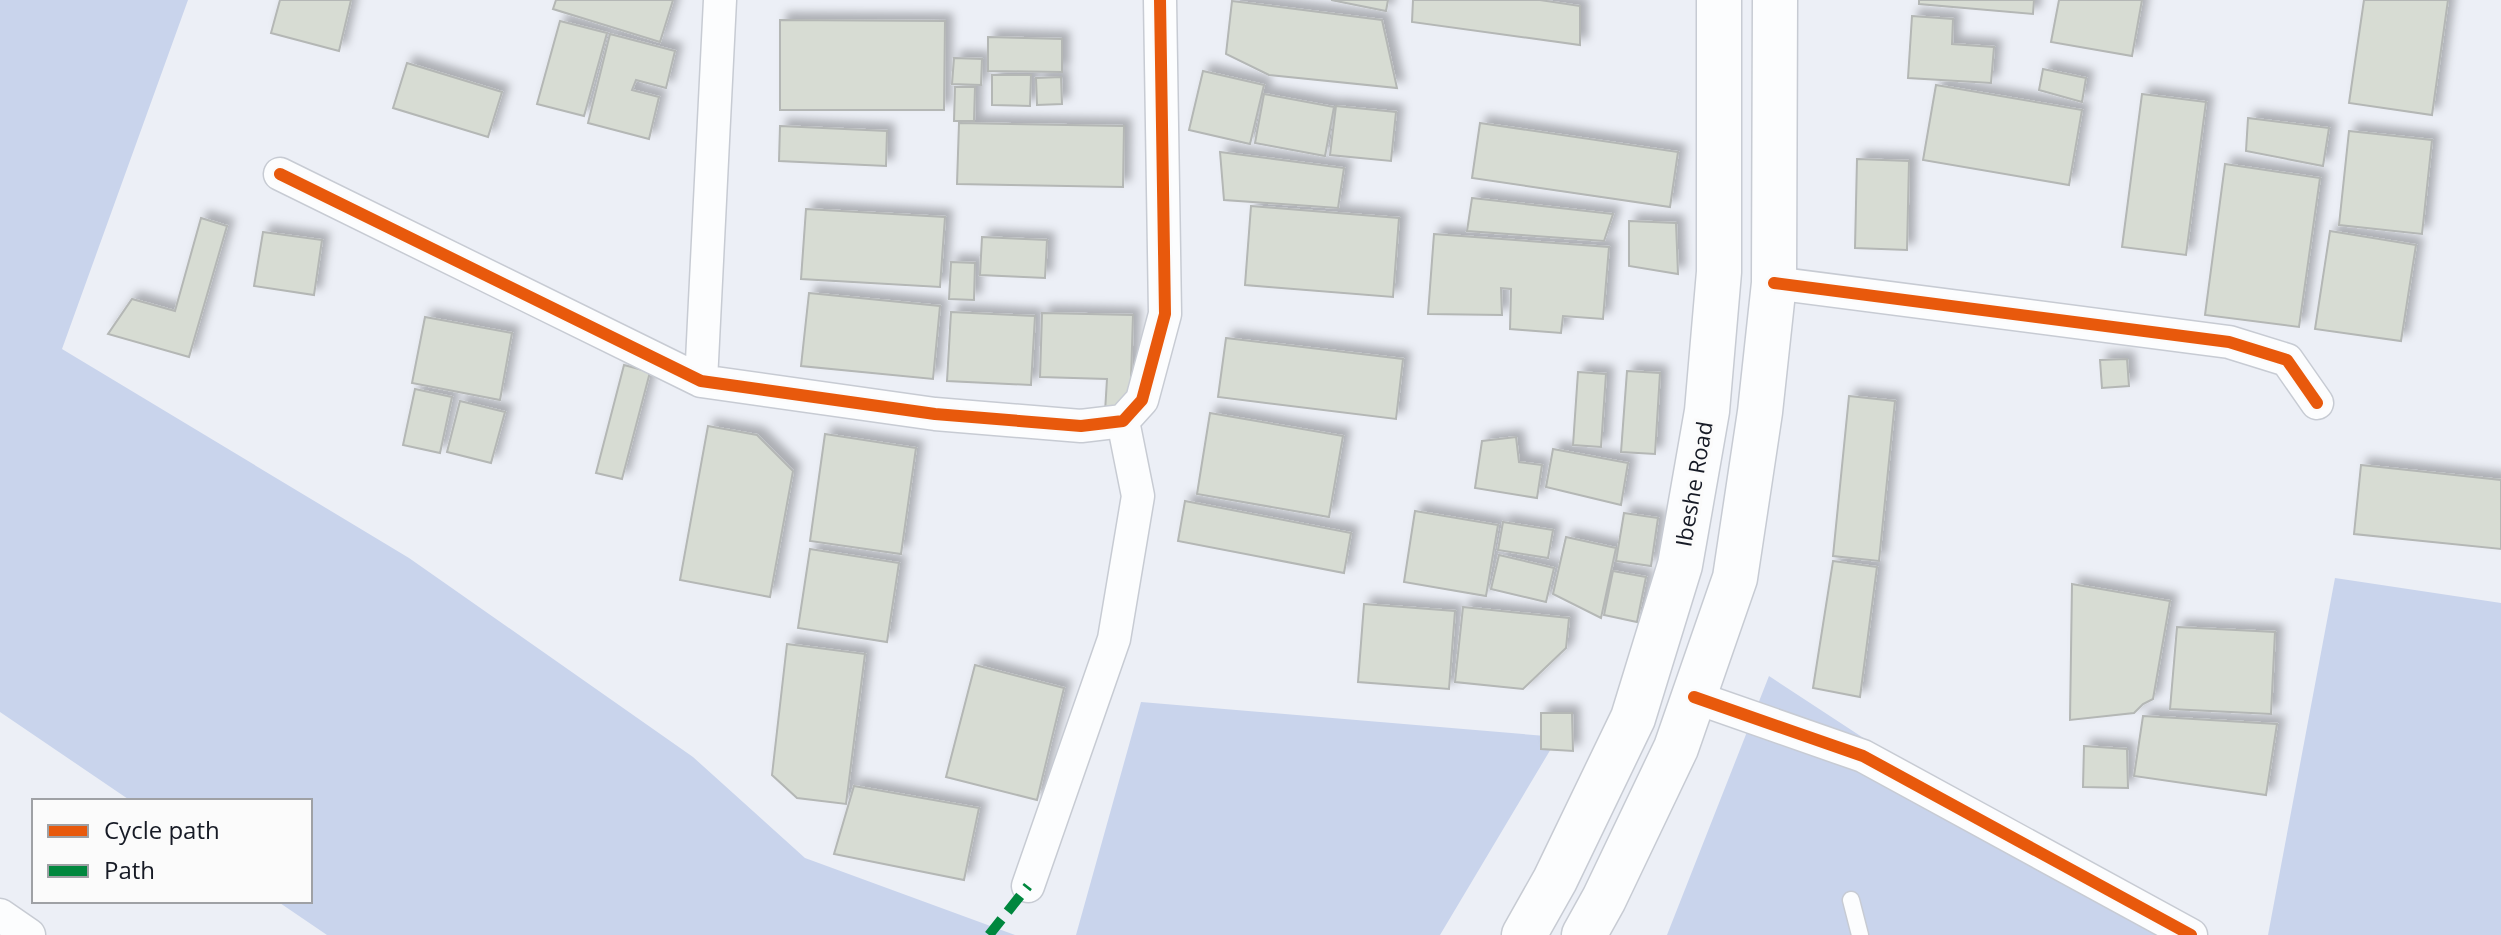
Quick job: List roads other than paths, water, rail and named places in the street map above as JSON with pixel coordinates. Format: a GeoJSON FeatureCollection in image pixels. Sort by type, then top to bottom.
{"type":"FeatureCollection","features":[{"type":"Feature","properties":{"kind":"main road","name":"Ibeshe Road"},"geometry":{"type":"LineString","coordinates":[[1524,935],[1555,880],[1633,718],[1680,565],[1707,411],[1719,272],[1719,0]]}},
{"type":"Feature","properties":{"kind":"main road"},"geometry":{"type":"LineString","coordinates":[[1584,935],[1668,765],[1735,578],[1760,412],[1774,283],[1775,0]]}},
{"type":"Feature","properties":{"kind":"street"},"geometry":{"type":"LineString","coordinates":[[701,381],[720,0]]}},
{"type":"Feature","properties":{"kind":"street"},"geometry":{"type":"LineString","coordinates":[[280,174],[701,381],[935,414],[1081,426],[1123,421],[1142,400],[1165,314],[1160,0]]}},
{"type":"Feature","properties":{"kind":"street"},"geometry":{"type":"LineString","coordinates":[[1774,283],[2229,342],[2287,360],[2317,403]]}},
{"type":"Feature","properties":{"kind":"street"},"geometry":{"type":"LineString","coordinates":[[1028,886],[1114,639],[1138,496],[1123,421]]}},
{"type":"Feature","properties":{"kind":"street"},"geometry":{"type":"LineString","coordinates":[[1694,697],[1863,756],[2191,935]]}},
{"type":"Feature","properties":{"kind":"street"},"geometry":{"type":"LineString","coordinates":[[0,915],[29,935]]}},
{"type":"Feature","properties":{"kind":"lane"},"geometry":{"type":"LineString","coordinates":[[1851,900],[1860,935]]}}]}
